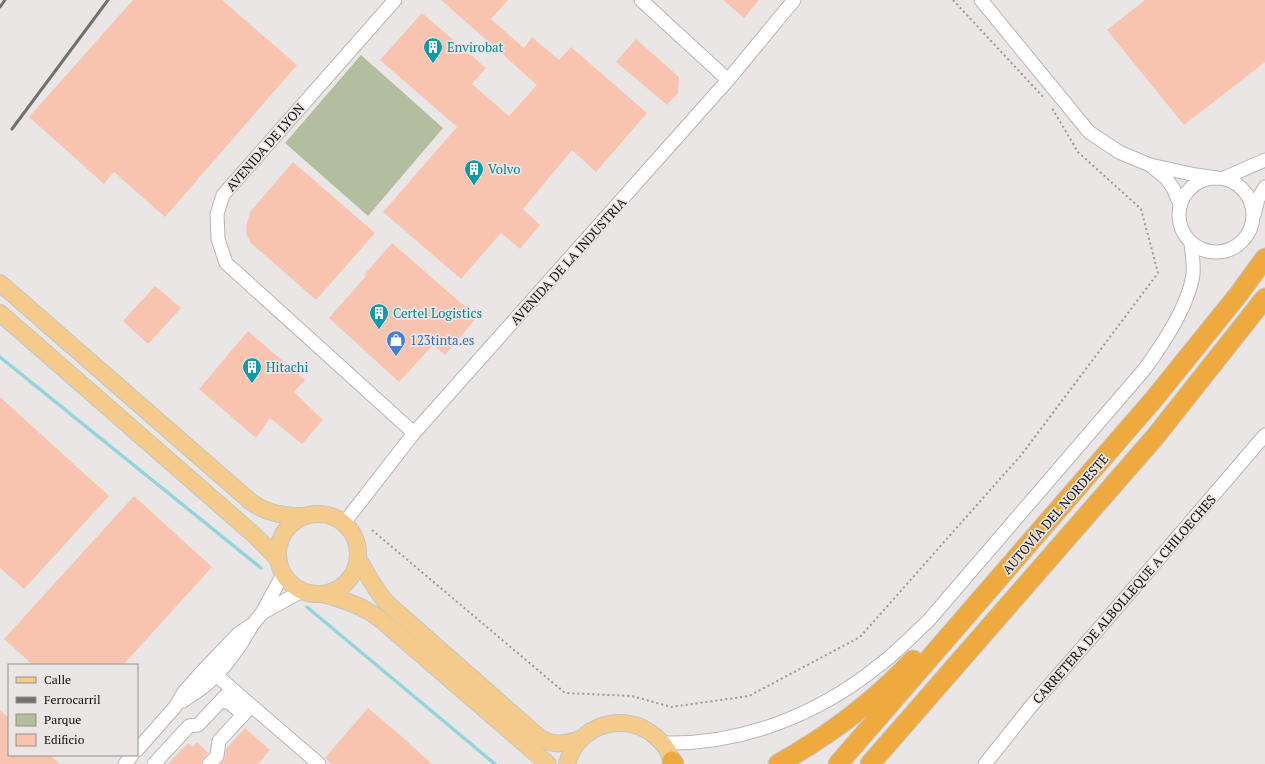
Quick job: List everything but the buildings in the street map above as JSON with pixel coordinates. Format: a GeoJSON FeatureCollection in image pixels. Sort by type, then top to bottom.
{"type":"FeatureCollection","features":[{"type":"Feature","properties":{"kind":"highway","name":"AUTOVÍA DEL NORDESTE"},"geometry":{"type":"LineString","coordinates":[[838,764],[1154,399],[1238,295],[1265,258]]}},
{"type":"Feature","properties":{"kind":"highway","name":"AUTOVÍA DEL NORDESTE"},"geometry":{"type":"LineString","coordinates":[[870,764],[1155,437],[1265,298]]}},
{"type":"Feature","properties":{"kind":"highway"},"geometry":{"type":"LineString","coordinates":[[778,764],[823,737],[847,720],[893,680],[930,641],[1072,478],[1154,399]]}},
{"type":"Feature","properties":{"kind":"main road"},"geometry":{"type":"LineString","coordinates":[[0,283],[251,502],[271,513],[289,516],[318,514],[332,516],[344,523],[356,539],[358,549],[358,559],[353,574],[343,586],[334,591],[323,594],[310,594],[302,591],[289,582],[281,567],[253,534],[0,313]]}},
{"type":"Feature","properties":{"kind":"main road"},"geometry":{"type":"LineString","coordinates":[[281,567],[279,546],[284,533],[293,523],[305,516]]}},
{"type":"Feature","properties":{"kind":"main road"},"geometry":{"type":"LineString","coordinates":[[358,559],[380,596],[388,604],[540,738],[557,744],[580,739]]}},
{"type":"Feature","properties":{"kind":"main road"},"geometry":{"type":"LineString","coordinates":[[323,594],[358,605],[370,611],[548,764]]}},
{"type":"Feature","properties":{"kind":"main road"},"geometry":{"type":"LineString","coordinates":[[567,764],[569,755],[580,739],[592,730],[607,724],[622,722],[638,725],[652,732],[663,743],[669,752],[672,763]]}},
{"type":"Feature","properties":{"kind":"street","name":"AVENIDA DE LYON"},"geometry":{"type":"LineString","coordinates":[[395,0],[223,195],[217,214],[218,239],[226,263],[414,434]]}},
{"type":"Feature","properties":{"kind":"street"},"geometry":{"type":"LineString","coordinates":[[640,0],[728,80]]}},
{"type":"Feature","properties":{"kind":"street","name":"AVENIDA DE LA INDUSTRIA"},"geometry":{"type":"LineString","coordinates":[[344,523],[414,434],[728,80],[794,0]]}},
{"type":"Feature","properties":{"kind":"street"},"geometry":{"type":"LineString","coordinates":[[981,0],[1089,132],[1119,152],[1150,165],[1235,182],[1244,190],[1250,200],[1253,211],[1253,222]]}},
{"type":"Feature","properties":{"kind":"street"},"geometry":{"type":"LineString","coordinates":[[1265,160],[1221,178],[1205,179],[1194,185],[1185,193],[1180,204],[1178,215],[1184,235],[1191,243],[1202,250],[1215,252],[1228,250],[1239,244],[1248,234],[1253,222],[1258,200],[1265,187]]}},
{"type":"Feature","properties":{"kind":"street"},"geometry":{"type":"LineString","coordinates":[[1150,165],[1166,178],[1173,188],[1180,204]]}},
{"type":"Feature","properties":{"kind":"street"},"geometry":{"type":"LineString","coordinates":[[663,743],[697,743],[720,739],[764,728],[784,721],[822,704],[843,692],[894,653],[934,614],[1143,371],[1155,354],[1174,321],[1188,291],[1193,273],[1191,243]]}},
{"type":"Feature","properties":{"kind":"street","name":"CARRETERA DE ALBOLLEQUE A CHILOECHES"},"geometry":{"type":"LineString","coordinates":[[985,764],[1032,705],[1265,435]]}},
{"type":"Feature","properties":{"kind":"street"},"geometry":{"type":"LineString","coordinates":[[175,707],[208,684],[241,646],[253,624],[262,613],[281,567]]}},
{"type":"Feature","properties":{"kind":"street"},"geometry":{"type":"LineString","coordinates":[[262,613],[302,591]]}},
{"type":"Feature","properties":{"kind":"street"},"geometry":{"type":"LineString","coordinates":[[138,749],[175,707],[184,692],[199,675],[238,634],[253,624]]}},
{"type":"Feature","properties":{"kind":"street"},"geometry":{"type":"LineString","coordinates":[[238,634],[235,645],[212,670],[232,689],[247,711]]}},
{"type":"Feature","properties":{"kind":"street"},"geometry":{"type":"LineString","coordinates":[[154,764],[189,726],[198,725],[232,689]]}},
{"type":"Feature","properties":{"kind":"street"},"geometry":{"type":"LineString","coordinates":[[221,701],[230,703],[247,711],[319,764]]}},
{"type":"Feature","properties":{"kind":"street"},"geometry":{"type":"LineString","coordinates":[[209,764],[217,756],[219,741],[247,711]]}},
{"type":"Feature","properties":{"kind":"street"},"geometry":{"type":"LineString","coordinates":[[125,764],[131,756]]}},
{"type":"Feature","properties":{"kind":"path"},"geometry":{"type":"LineString","coordinates":[[953,0],[1046,100]]}},
{"type":"Feature","properties":{"kind":"path"},"geometry":{"type":"LineString","coordinates":[[372,530],[565,693],[632,696],[671,707],[749,696],[860,637],[1022,454],[1158,273],[1141,209],[1078,152],[1051,105]]}},
{"type":"Feature","properties":{"kind":"green space"},"geometry":{"type":"Polygon","coordinates":[[[361,55],[443,128],[368,216],[285,143],[361,55]]]}},
{"type":"Feature","properties":{"kind":"waterway"},"geometry":{"type":"LineString","coordinates":[[0,357],[261,568]]}},
{"type":"Feature","properties":{"kind":"waterway"},"geometry":{"type":"LineString","coordinates":[[307,607],[495,764]]}},
{"type":"Feature","properties":{"kind":"railway"},"geometry":{"type":"LineString","coordinates":[[0,7],[5,0]]}},
{"type":"Feature","properties":{"kind":"railway"},"geometry":{"type":"LineString","coordinates":[[12,129],[108,0]]}},
{"type":"Feature","properties":{"kind":"place","name":"Envirobat"},"geometry":{"type":"Point","coordinates":[433,64]}},
{"type":"Feature","properties":{"kind":"place","name":"Volvo"},"geometry":{"type":"Point","coordinates":[474,186]}},
{"type":"Feature","properties":{"kind":"place","name":"Certel Logistics"},"geometry":{"type":"Point","coordinates":[379,330]}},
{"type":"Feature","properties":{"kind":"place","name":"123tinta.es"},"geometry":{"type":"Point","coordinates":[396,357]}},
{"type":"Feature","properties":{"kind":"place","name":"Hitachi"},"geometry":{"type":"Point","coordinates":[252,384]}}]}
